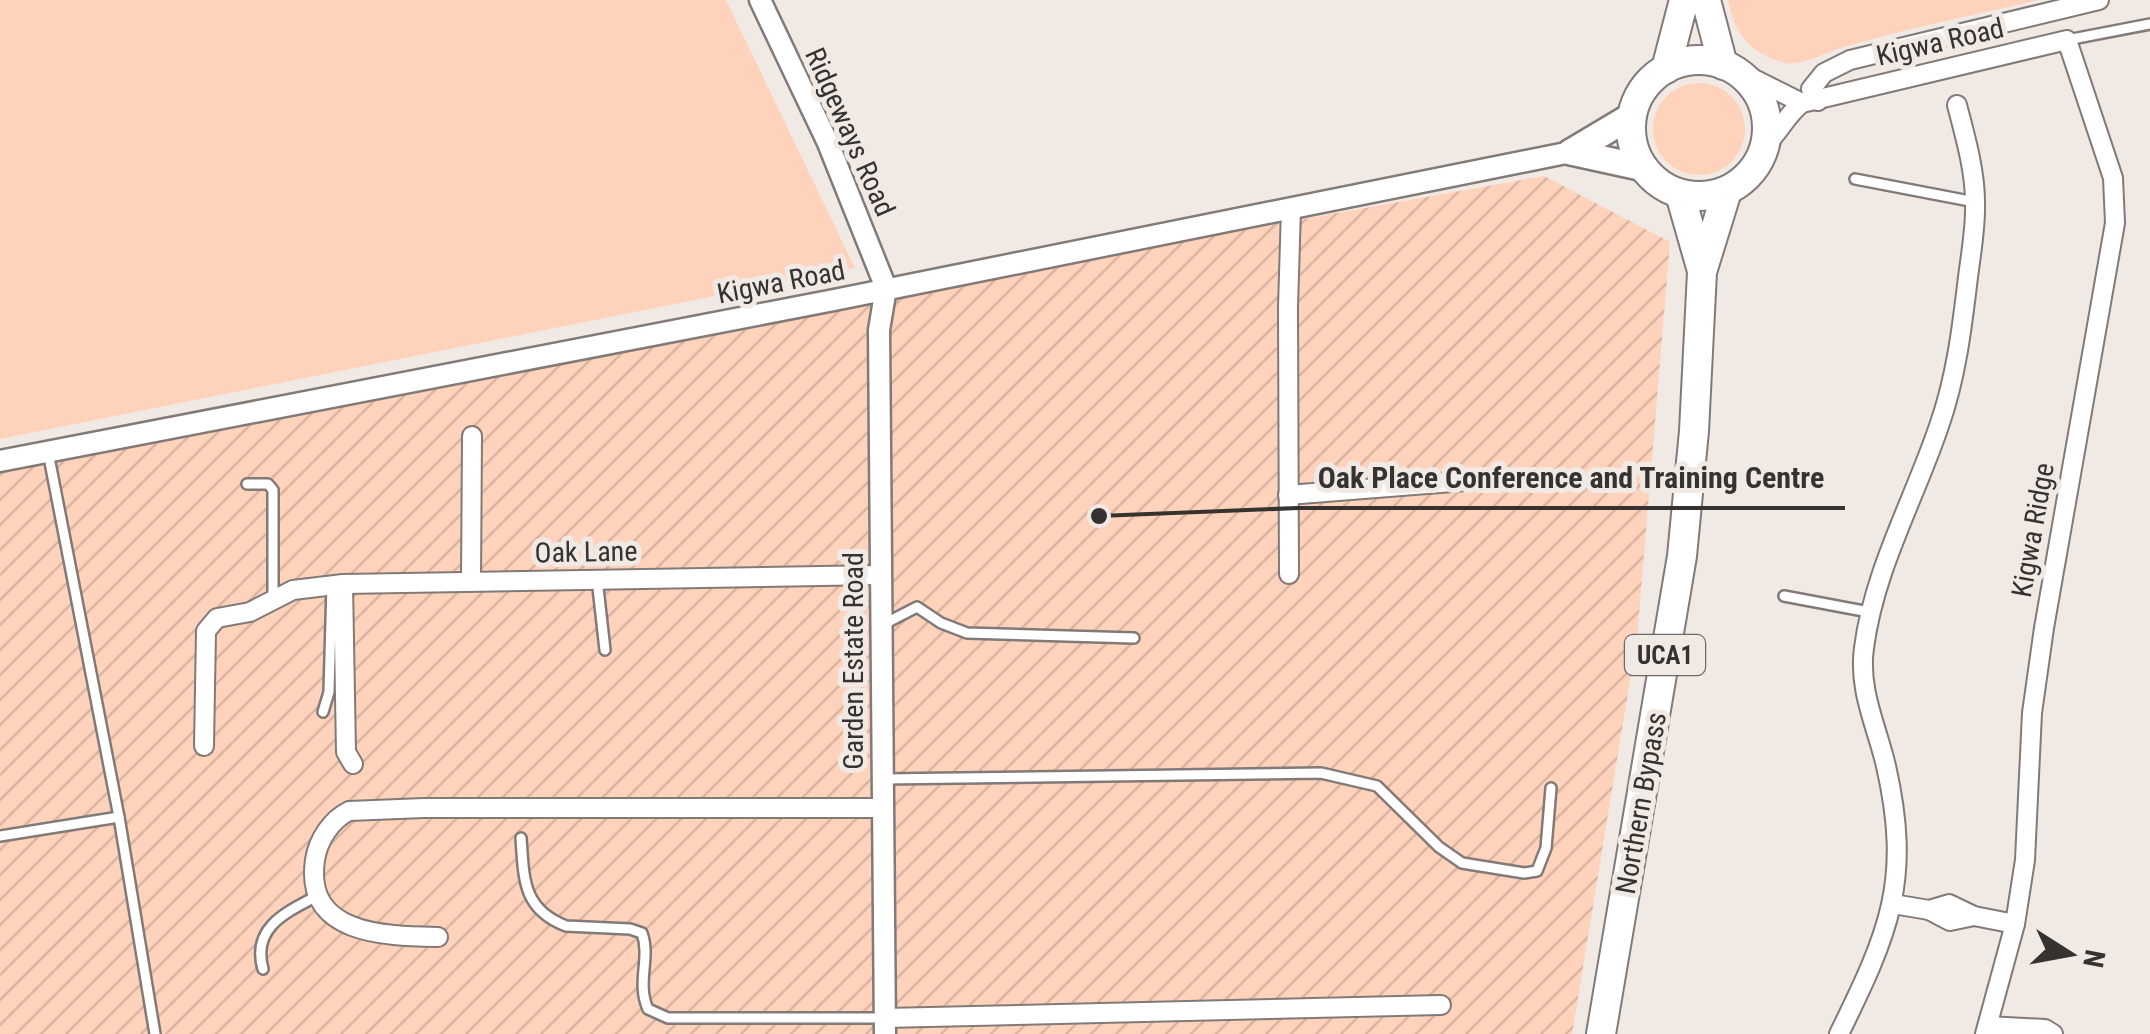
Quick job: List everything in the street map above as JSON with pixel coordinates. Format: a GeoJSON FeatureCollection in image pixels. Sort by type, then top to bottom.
{"type":"FeatureCollection","features":[{"type":"Feature","properties":{"kind":"main road"},"geometry":{"type":"LineString","coordinates":[[1666,70],[1684,0]]}},
{"type":"Feature","properties":{"kind":"main road"},"geometry":{"type":"LineString","coordinates":[[1706,0],[1728,67]]}},
{"type":"Feature","properties":{"kind":"main road"},"geometry":{"type":"LineString","coordinates":[[1694,60],[1728,67],[1748,80],[1760,97],[1766,115],[1765,146],[1753,170],[1727,191],[1712,196],[1680,194],[1655,181],[1644,168],[1632,137],[1633,115],[1644,88],[1666,70],[1694,60]]}},
{"type":"Feature","properties":{"kind":"main road"},"geometry":{"type":"LineString","coordinates":[[1571,152],[1633,115]]}},
{"type":"Feature","properties":{"kind":"main road"},"geometry":{"type":"LineString","coordinates":[[1571,152],[1644,168]]}},
{"type":"Feature","properties":{"kind":"main road","name":"UCA1"},"geometry":{"type":"LineString","coordinates":[[1702,272],[1727,191]]}},
{"type":"Feature","properties":{"kind":"main road","name":"UCA1"},"geometry":{"type":"LineString","coordinates":[[1680,194],[1702,272]]}},
{"type":"Feature","properties":{"kind":"main road","name":"Northern Bypass"},"geometry":{"type":"LineString","coordinates":[[1601,1034],[1682,556],[1694,430],[1702,272]]}},
{"type":"Feature","properties":{"kind":"street","name":"Ridgeways Road"},"geometry":{"type":"LineString","coordinates":[[760,0],[828,143],[886,288]]}},
{"type":"Feature","properties":{"kind":"street"},"geometry":{"type":"LineString","coordinates":[[1810,102],[1816,80],[1850,60],[2048,6],[2099,0]]}},
{"type":"Feature","properties":{"kind":"street","name":"Kigwa Road"},"geometry":{"type":"LineString","coordinates":[[1810,102],[2067,40]]}},
{"type":"Feature","properties":{"kind":"street","name":"Kigwa Ridge"},"geometry":{"type":"LineString","coordinates":[[1987,1030],[2015,924],[2026,842],[2032,713],[2116,222],[2113,178],[2067,40]]}},
{"type":"Feature","properties":{"kind":"street"},"geometry":{"type":"LineString","coordinates":[[1728,67],[1810,102]]}},
{"type":"Feature","properties":{"kind":"street"},"geometry":{"type":"LineString","coordinates":[[1765,146],[1791,112],[1810,102]]}},
{"type":"Feature","properties":{"kind":"street"},"geometry":{"type":"LineString","coordinates":[[1838,1034],[1878,946],[1898,880],[1896,813],[1866,702],[1863,654],[1870,612],[1939,426],[1960,337],[1976,202],[1957,105]]}},
{"type":"Feature","properties":{"kind":"street","name":"Kigwa Road"},"geometry":{"type":"LineString","coordinates":[[0,461],[1571,152]]}},
{"type":"Feature","properties":{"kind":"street"},"geometry":{"type":"LineString","coordinates":[[1289,574],[1291,208]]}},
{"type":"Feature","properties":{"kind":"street","name":"Garden Estate Road"},"geometry":{"type":"LineString","coordinates":[[885,1026],[879,330],[886,288]]}},
{"type":"Feature","properties":{"kind":"street"},"geometry":{"type":"LineString","coordinates":[[471,581],[472,436]]}},
{"type":"Feature","properties":{"kind":"street"},"geometry":{"type":"LineString","coordinates":[[1288,495],[1490,479]]}},
{"type":"Feature","properties":{"kind":"street","name":"Oak Lane"},"geometry":{"type":"LineString","coordinates":[[204,746],[209,623],[250,612],[293,590],[471,581],[880,575]]}},
{"type":"Feature","properties":{"kind":"street"},"geometry":{"type":"LineString","coordinates":[[337,585],[346,752],[353,764]]}},
{"type":"Feature","properties":{"kind":"street"},"geometry":{"type":"LineString","coordinates":[[438,937],[386,936],[360,929],[328,913],[317,896],[313,873],[316,850],[339,816],[350,811],[882,808]]}},
{"type":"Feature","properties":{"kind":"street"},"geometry":{"type":"LineString","coordinates":[[1893,904],[1929,910],[1950,904],[1974,916],[2015,924]]}},
{"type":"Feature","properties":{"kind":"street"},"geometry":{"type":"LineString","coordinates":[[885,1026],[1441,1004]]}},
{"type":"Feature","properties":{"kind":"street"},"geometry":{"type":"LineString","coordinates":[[1987,1030],[2045,1030],[2053,1034]]}},
{"type":"Feature","properties":{"kind":"lane","name":"Kigwa Road"},"geometry":{"type":"LineString","coordinates":[[2067,40],[2150,24]]}},
{"type":"Feature","properties":{"kind":"lane"},"geometry":{"type":"LineString","coordinates":[[1855,179],[1976,202]]}},
{"type":"Feature","properties":{"kind":"lane"},"geometry":{"type":"LineString","coordinates":[[48,451],[120,816],[155,1034]]}},
{"type":"Feature","properties":{"kind":"lane"},"geometry":{"type":"LineString","coordinates":[[247,484],[268,484],[273,490],[273,598]]}},
{"type":"Feature","properties":{"kind":"lane"},"geometry":{"type":"LineString","coordinates":[[880,575],[886,623],[917,607],[941,623],[967,633],[1134,638]]}},
{"type":"Feature","properties":{"kind":"lane"},"geometry":{"type":"LineString","coordinates":[[597,578],[605,650]]}},
{"type":"Feature","properties":{"kind":"lane"},"geometry":{"type":"LineString","coordinates":[[322,712],[329,692],[337,585]]}},
{"type":"Feature","properties":{"kind":"lane"},"geometry":{"type":"LineString","coordinates":[[1784,596],[1870,612]]}},
{"type":"Feature","properties":{"kind":"lane"},"geometry":{"type":"LineString","coordinates":[[880,779],[1322,773],[1377,786],[1462,863],[1524,873],[1536,871],[1546,848],[1551,788]]}},
{"type":"Feature","properties":{"kind":"lane"},"geometry":{"type":"LineString","coordinates":[[0,836],[120,816]]}},
{"type":"Feature","properties":{"kind":"lane"},"geometry":{"type":"LineString","coordinates":[[521,838],[525,889],[530,899],[556,922],[566,926],[630,928],[642,933],[642,996],[648,1009],[668,1018],[885,1026]]}},
{"type":"Feature","properties":{"kind":"lane"},"geometry":{"type":"LineString","coordinates":[[262,968],[261,946],[269,926],[317,896]]}},
{"type":"Feature","properties":{"kind":"shaded area"},"geometry":{"type":"Polygon","coordinates":[[[0,0],[726,0],[855,268],[0,439],[0,0]]]}},
{"type":"Feature","properties":{"kind":"shaded area"},"geometry":{"type":"Polygon","coordinates":[[[1728,0],[2038,0],[1786,63],[1763,54],[1746,41],[1728,0]]]}},
{"type":"Feature","properties":{"kind":"shaded area"},"geometry":{"type":"Polygon","coordinates":[[[1699,83],[1717,86],[1732,96],[1742,111],[1742,147],[1732,162],[1717,172],[1699,175],[1681,172],[1666,162],[1656,147],[1653,129],[1656,111],[1666,96],[1681,86],[1699,83]]]}},
{"type":"Feature","properties":{"kind":"shaded area"},"geometry":{"type":"Polygon","coordinates":[[[1544,176],[1670,242],[1637,638],[1572,1034],[0,1034],[0,452],[1544,176]]]}},
{"type":"Feature","properties":{"kind":"place","name":"Oak Place Conference and Training Centre"},"geometry":{"type":"Point","coordinates":[1099,516]}}]}
